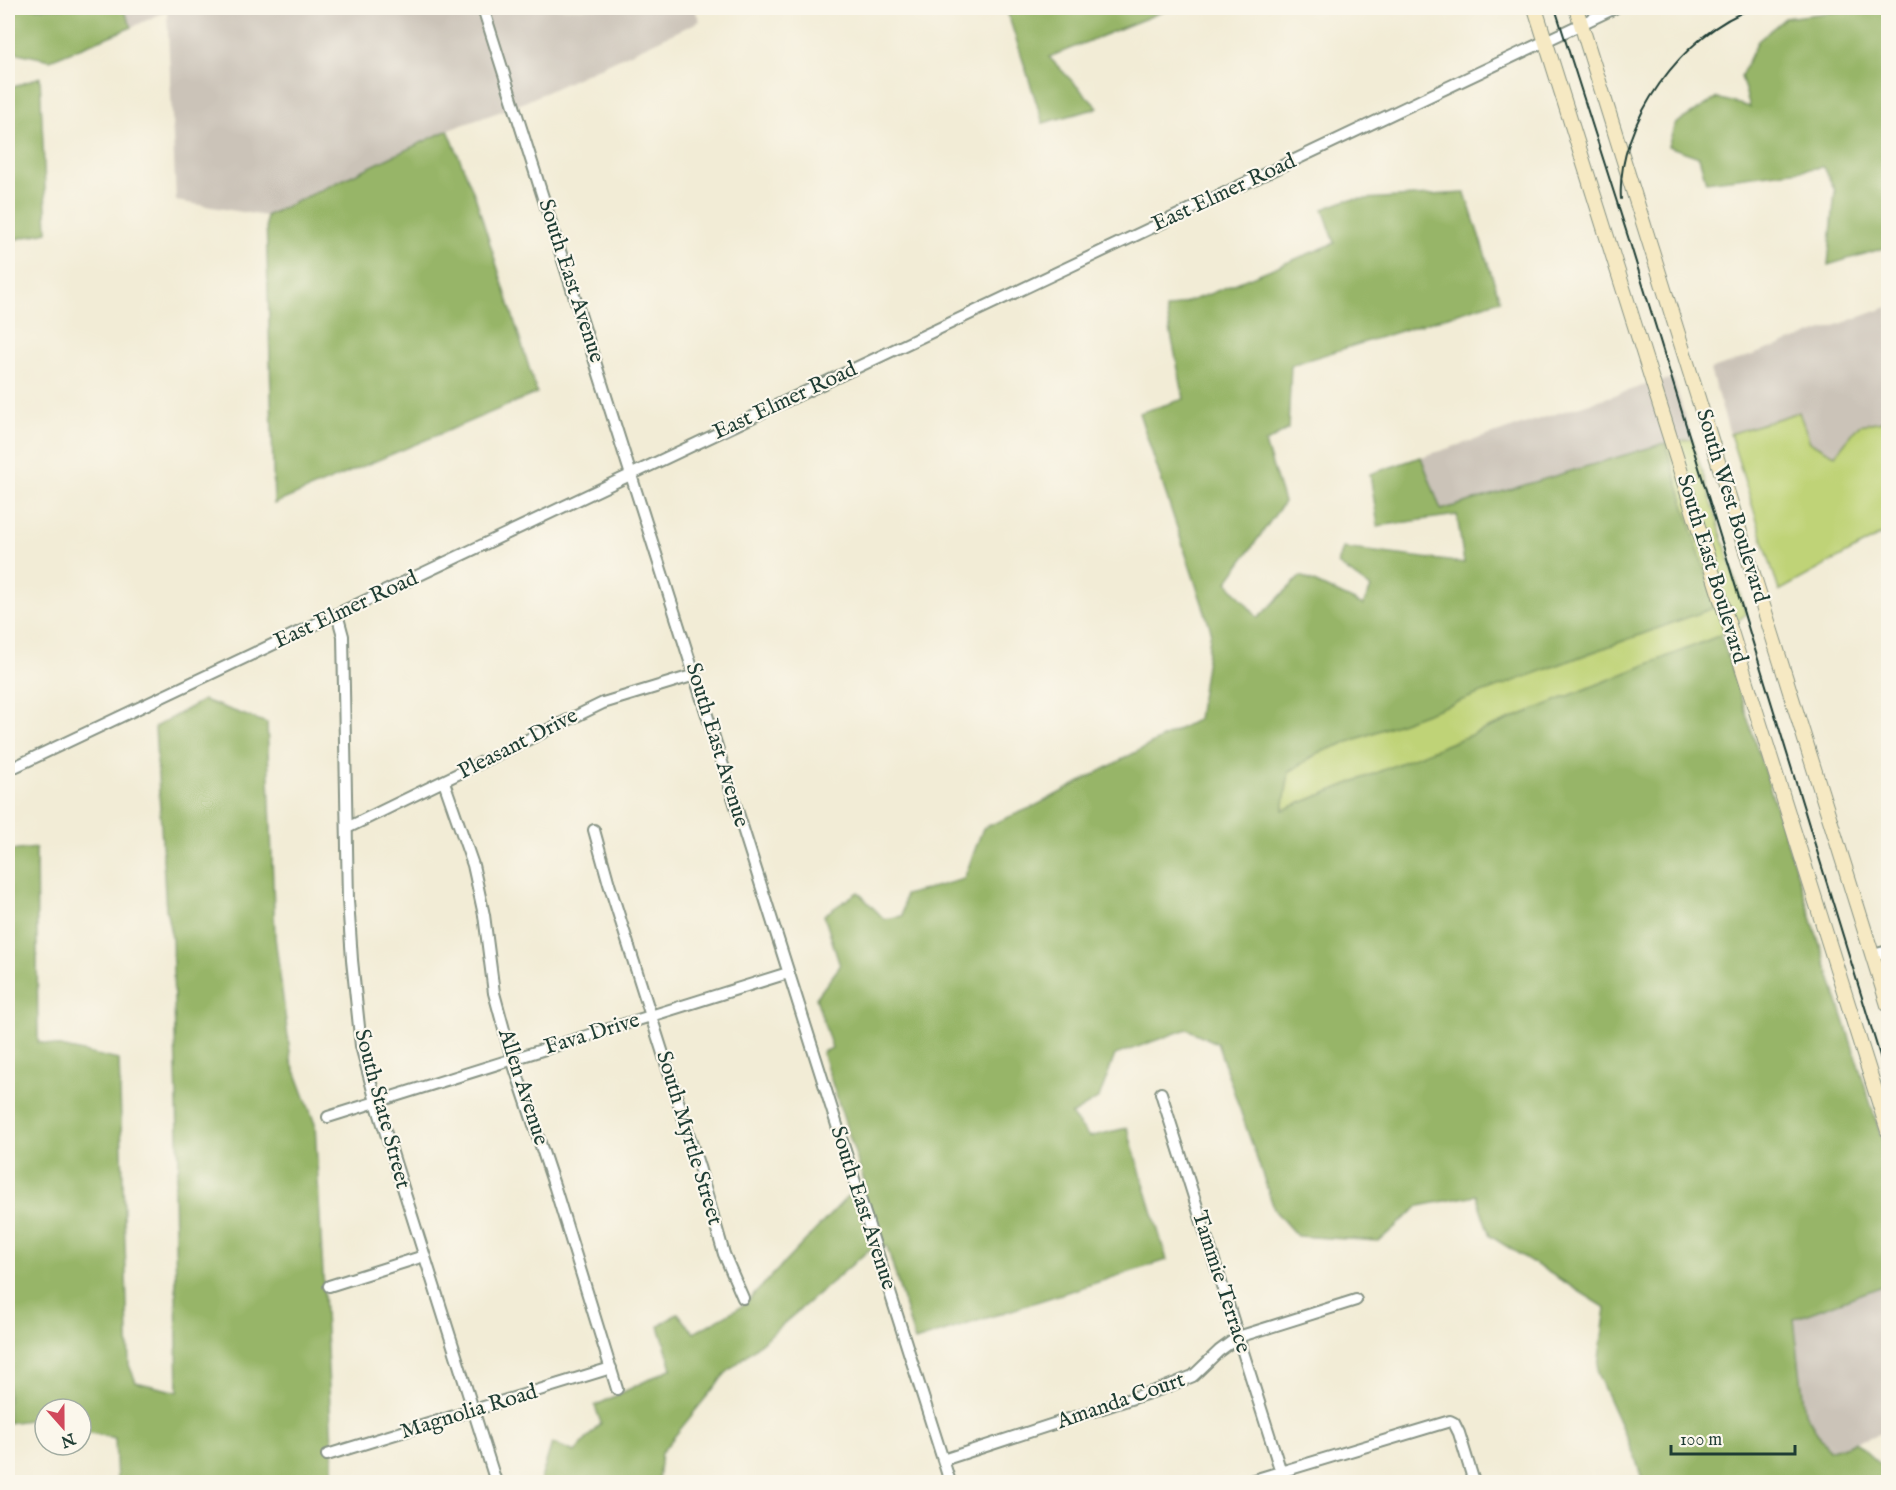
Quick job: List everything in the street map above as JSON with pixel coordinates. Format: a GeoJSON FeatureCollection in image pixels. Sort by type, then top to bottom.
{"type":"FeatureCollection","features":[{"type":"Feature","properties":{"kind":"main road","name":"South East Boulevard"},"geometry":{"type":"LineString","coordinates":[[1535,8],[1888,1131]]}},
{"type":"Feature","properties":{"kind":"main road","name":"South West Boulevard"},"geometry":{"type":"LineString","coordinates":[[1576,8],[1888,1005]]}},
{"type":"Feature","properties":{"kind":"street","name":"South East Avenue"},"geometry":{"type":"LineString","coordinates":[[483,8],[950,1482]]}},
{"type":"Feature","properties":{"kind":"street","name":"East Elmer Road"},"geometry":{"type":"LineString","coordinates":[[8,770],[1615,8]]}},
{"type":"Feature","properties":{"kind":"street","name":"South State Street"},"geometry":{"type":"LineString","coordinates":[[337,614],[343,636],[350,933],[362,1046],[376,1102],[496,1482]]}},
{"type":"Feature","properties":{"kind":"street","name":"Pleasant Drive"},"geometry":{"type":"LineString","coordinates":[[347,828],[603,703],[695,675]]}},
{"type":"Feature","properties":{"kind":"street","name":"Allen Avenue"},"geometry":{"type":"LineString","coordinates":[[444,782],[473,865],[484,915],[494,993],[512,1059],[552,1177],[617,1389]]}},
{"type":"Feature","properties":{"kind":"street","name":"South Myrtle Street"},"geometry":{"type":"LineString","coordinates":[[594,830],[609,885],[720,1239],[732,1276],[743,1298]]}},
{"type":"Feature","properties":{"kind":"street"},"geometry":{"type":"LineString","coordinates":[[1873,955],[1888,951]]}},
{"type":"Feature","properties":{"kind":"street","name":"Fava Drive"},"geometry":{"type":"LineString","coordinates":[[328,1117],[788,973]]}},
{"type":"Feature","properties":{"kind":"street","name":"Tammie Terrace"},"geometry":{"type":"LineString","coordinates":[[1161,1093],[1281,1472]]}},
{"type":"Feature","properties":{"kind":"street"},"geometry":{"type":"LineString","coordinates":[[329,1286],[424,1256]]}},
{"type":"Feature","properties":{"kind":"street","name":"Amanda Court"},"geometry":{"type":"LineString","coordinates":[[943,1460],[1161,1389],[1193,1376],[1219,1351],[1238,1337],[1356,1300]]}},
{"type":"Feature","properties":{"kind":"street","name":"Magnolia Road"},"geometry":{"type":"LineString","coordinates":[[327,1455],[611,1368]]}},
{"type":"Feature","properties":{"kind":"street"},"geometry":{"type":"LineString","coordinates":[[1247,1482],[1450,1421],[1454,1423],[1459,1433],[1474,1482]]}},
{"type":"Feature","properties":{"kind":"shaded area"},"geometry":{"type":"Polygon","coordinates":[[[122,8],[694,8],[700,21],[516,106],[448,130],[266,216],[176,201],[167,11],[132,27],[122,8]]]}},
{"type":"Feature","properties":{"kind":"shaded area"},"geometry":{"type":"Polygon","coordinates":[[[1888,307],[1888,420],[1859,425],[1835,455],[1737,433],[1730,434],[1710,370],[1888,307]]]}},
{"type":"Feature","properties":{"kind":"shaded area"},"geometry":{"type":"Polygon","coordinates":[[[1673,378],[1692,439],[1665,443],[1440,510],[1421,457],[1673,378]]]}},
{"type":"Feature","properties":{"kind":"shaded area"},"geometry":{"type":"Polygon","coordinates":[[[1888,1284],[1888,1431],[1829,1451],[1805,1413],[1794,1319],[1888,1284]]]}},
{"type":"Feature","properties":{"kind":"green space"},"geometry":{"type":"Polygon","coordinates":[[[8,8],[122,8],[132,27],[50,60],[8,51],[8,8]]]}},
{"type":"Feature","properties":{"kind":"green space"},"geometry":{"type":"Polygon","coordinates":[[[1006,8],[1172,8],[1049,57],[1098,108],[1043,123],[1006,8]]]}},
{"type":"Feature","properties":{"kind":"green space"},"geometry":{"type":"Polygon","coordinates":[[[1866,8],[1888,8],[1888,247],[1828,265],[1835,191],[1824,167],[1706,182],[1699,157],[1668,146],[1675,124],[1717,98],[1750,107],[1741,76],[1758,41],[1785,18],[1866,8]]]}},
{"type":"Feature","properties":{"kind":"green space"},"geometry":{"type":"Polygon","coordinates":[[[40,77],[47,232],[8,241],[8,89],[40,77]]]}},
{"type":"Feature","properties":{"kind":"green space"},"geometry":{"type":"Polygon","coordinates":[[[448,130],[475,196],[537,393],[274,504],[266,216],[448,130]]]}},
{"type":"Feature","properties":{"kind":"green space"},"geometry":{"type":"Polygon","coordinates":[[[1465,193],[1500,300],[1291,365],[1288,429],[1265,443],[1284,502],[1227,582],[1258,618],[1301,576],[1363,605],[1371,588],[1338,564],[1343,548],[1464,563],[1457,515],[1378,526],[1370,474],[1421,457],[1441,510],[1665,443],[1716,607],[1318,753],[1289,772],[1283,810],[1721,635],[1888,1158],[1888,1284],[1794,1319],[1805,1413],[1829,1451],[1855,1442],[1888,1472],[1888,1482],[1643,1482],[1635,1457],[1597,1373],[1606,1308],[1490,1236],[1476,1195],[1419,1206],[1379,1241],[1297,1236],[1275,1211],[1217,1043],[1187,1029],[1115,1055],[1099,1098],[1071,1115],[1089,1137],[1127,1128],[1167,1260],[915,1341],[887,1246],[869,1250],[725,1374],[661,1453],[658,1482],[540,1482],[552,1443],[575,1452],[601,1423],[595,1406],[672,1368],[659,1326],[678,1313],[694,1333],[744,1305],[849,1195],[867,1190],[822,1052],[832,1048],[816,998],[840,966],[824,915],[858,892],[884,919],[902,916],[905,895],[964,879],[983,828],[1035,806],[1198,719],[1211,630],[1139,413],[1184,399],[1166,309],[1207,295],[1335,243],[1323,209],[1347,200],[1465,193]]]}},
{"type":"Feature","properties":{"kind":"green space"},"geometry":{"type":"Polygon","coordinates":[[[1799,412],[1810,442],[1835,455],[1859,425],[1888,420],[1888,531],[1779,591],[1730,434],[1799,412]]]}},
{"type":"Feature","properties":{"kind":"green space"},"geometry":{"type":"Polygon","coordinates":[[[1692,439],[1746,614],[1721,635],[1283,810],[1289,772],[1318,753],[1715,607],[1665,443],[1692,439]]]}},
{"type":"Feature","properties":{"kind":"green space"},"geometry":{"type":"Polygon","coordinates":[[[203,700],[267,723],[275,937],[291,1060],[315,1124],[334,1482],[117,1482],[115,1438],[93,1433],[93,1397],[33,1397],[33,1421],[8,1423],[8,846],[9,851],[36,848],[38,1042],[119,1060],[129,1365],[136,1382],[178,1392],[174,1189],[179,1165],[172,938],[166,909],[155,727],[203,700]]]}},
{"type":"Feature","properties":{"kind":"railway"},"geometry":{"type":"LineString","coordinates":[[1555,8],[1630,243],[1888,1082]]}},
{"type":"Feature","properties":{"kind":"railway"},"geometry":{"type":"LineString","coordinates":[[1621,199],[1622,170],[1630,141],[1642,112],[1659,84],[1703,37],[1728,20],[1754,8]]}}]}
